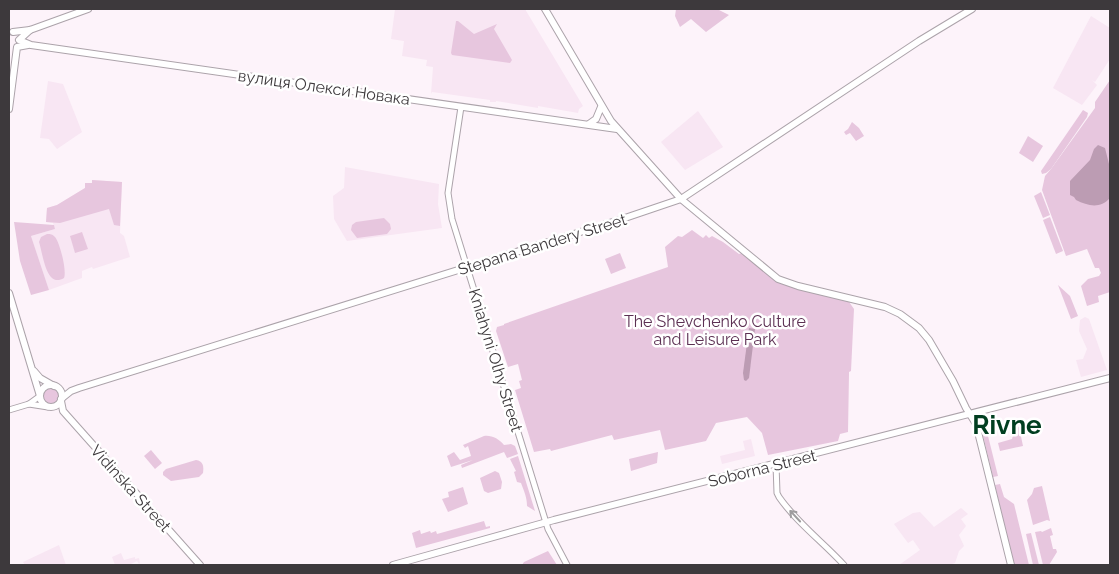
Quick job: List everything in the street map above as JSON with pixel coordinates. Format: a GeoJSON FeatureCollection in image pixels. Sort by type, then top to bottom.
{"type":"FeatureCollection","features":[{"type":"Feature","properties":{"kind":"main road"},"geometry":{"type":"LineString","coordinates":[[11,31],[30,30],[88,9]]}},
{"type":"Feature","properties":{"kind":"main road"},"geometry":{"type":"LineString","coordinates":[[545,9],[601,107],[611,121],[681,199],[778,279],[798,286],[886,307],[908,319],[919,328],[929,340],[976,424],[1011,565]]}},
{"type":"Feature","properties":{"kind":"main road","name":"Stepana Bandery Street"},"geometry":{"type":"LineString","coordinates":[[61,400],[71,391],[681,199],[919,41],[972,9]]}},
{"type":"Feature","properties":{"kind":"main road"},"geometry":{"type":"LineString","coordinates":[[9,109],[17,47],[19,40],[30,30]]}},
{"type":"Feature","properties":{"kind":"main road"},"geometry":{"type":"LineString","coordinates":[[11,31],[19,40]]}},
{"type":"Feature","properties":{"kind":"main road","name":"вулиця Олекси Новака"},"geometry":{"type":"LineString","coordinates":[[19,40],[32,44],[617,129]]}},
{"type":"Feature","properties":{"kind":"main road","name":"вулиця Олекси Новака"},"geometry":{"type":"LineString","coordinates":[[17,47],[32,44]]}},
{"type":"Feature","properties":{"kind":"main road"},"geometry":{"type":"LineString","coordinates":[[9,52],[17,47]]}},
{"type":"Feature","properties":{"kind":"main road"},"geometry":{"type":"LineString","coordinates":[[9,61],[13,75]]}},
{"type":"Feature","properties":{"kind":"main road"},"geometry":{"type":"LineString","coordinates":[[589,124],[596,119],[601,107]]}},
{"type":"Feature","properties":{"kind":"main road"},"geometry":{"type":"LineString","coordinates":[[589,124],[605,120],[611,121]]}},
{"type":"Feature","properties":{"kind":"main road"},"geometry":{"type":"LineString","coordinates":[[604,127],[611,121]]}},
{"type":"Feature","properties":{"kind":"main road"},"geometry":{"type":"LineString","coordinates":[[9,293],[42,402],[48,407],[63,410],[61,392],[40,378],[32,367]]}},
{"type":"Feature","properties":{"kind":"main road","name":"Soborna Street"},"geometry":{"type":"LineString","coordinates":[[392,565],[546,522],[1110,378]]}},
{"type":"Feature","properties":{"kind":"main road"},"geometry":{"type":"LineString","coordinates":[[40,396],[44,388],[50,386],[71,391]]}},
{"type":"Feature","properties":{"kind":"main road"},"geometry":{"type":"LineString","coordinates":[[48,407],[56,406],[61,400]]}},
{"type":"Feature","properties":{"kind":"main road","name":"Vidinska Street"},"geometry":{"type":"LineString","coordinates":[[63,410],[200,565]]}},
{"type":"Feature","properties":{"kind":"street","name":"Kniahyni Olhy Street"},"geometry":{"type":"LineString","coordinates":[[460,107],[448,193],[452,219],[548,529],[567,565]]}},
{"type":"Feature","properties":{"kind":"street"},"geometry":{"type":"LineString","coordinates":[[9,410],[29,404],[40,396]]}},
{"type":"Feature","properties":{"kind":"street"},"geometry":{"type":"LineString","coordinates":[[29,404],[48,407]]}},
{"type":"Feature","properties":{"kind":"street"},"geometry":{"type":"LineString","coordinates":[[776,464],[777,493],[779,497],[798,520],[844,565]]}},
{"type":"Feature","properties":{"kind":"shaded area"},"geometry":{"type":"Polygon","coordinates":[[[395,9],[525,9],[583,106],[579,109],[578,113],[538,106],[538,108],[496,101],[490,102],[490,100],[432,92],[431,94],[433,67],[426,66],[427,60],[402,56],[404,41],[391,39],[395,9]]]}},
{"type":"Feature","properties":{"kind":"shaded area"},"geometry":{"type":"Polygon","coordinates":[[[1091,16],[1110,28],[1110,59],[1095,82],[1092,80],[1097,85],[1082,105],[1053,88],[1091,16]]]}},
{"type":"Feature","properties":{"kind":"shaded area"},"geometry":{"type":"Polygon","coordinates":[[[48,81],[63,84],[82,132],[57,149],[49,139],[40,138],[48,81]]]}},
{"type":"Feature","properties":{"kind":"shaded area"},"geometry":{"type":"Polygon","coordinates":[[[698,111],[723,147],[685,170],[661,142],[698,111]]]}},
{"type":"Feature","properties":{"kind":"shaded area"},"geometry":{"type":"Polygon","coordinates":[[[1098,145],[1105,148],[1110,168],[1110,198],[1102,204],[1089,205],[1076,200],[1070,195],[1070,181],[1090,160],[1094,149],[1098,145]]]}},
{"type":"Feature","properties":{"kind":"shaded area"},"geometry":{"type":"Polygon","coordinates":[[[345,167],[439,184],[438,204],[442,228],[347,241],[334,219],[333,196],[344,188],[345,167]]]}},
{"type":"Feature","properties":{"kind":"shaded area"},"geometry":{"type":"Polygon","coordinates":[[[92,180],[122,182],[120,233],[124,236],[130,257],[82,271],[82,278],[49,290],[31,236],[55,229],[53,223],[46,222],[47,208],[57,205],[85,188],[85,183],[92,183],[92,180]]]}},
{"type":"Feature","properties":{"kind":"shaded area"},"geometry":{"type":"Polygon","coordinates":[[[1085,317],[1089,319],[1107,370],[1081,377],[1076,360],[1083,359],[1087,349],[1079,331],[1080,320],[1085,317]]]}},
{"type":"Feature","properties":{"kind":"shaded area"},"geometry":{"type":"Polygon","coordinates":[[[749,328],[755,329],[749,378],[746,381],[744,380],[743,373],[749,328]]]}},
{"type":"Feature","properties":{"kind":"shaded area"},"geometry":{"type":"Polygon","coordinates":[[[751,439],[755,456],[722,464],[720,456],[745,450],[743,441],[751,439]]]}},
{"type":"Feature","properties":{"kind":"shaded area"},"geometry":{"type":"Polygon","coordinates":[[[961,508],[968,514],[961,519],[966,526],[959,535],[964,546],[959,551],[955,563],[949,565],[899,565],[920,550],[913,540],[908,543],[894,524],[913,513],[920,512],[934,527],[961,508]]]}},
{"type":"Feature","properties":{"kind":"shaded area"},"geometry":{"type":"Polygon","coordinates":[[[59,545],[66,565],[25,565],[23,562],[59,545]]]}},
{"type":"Feature","properties":{"kind":"shaded area"},"geometry":{"type":"Polygon","coordinates":[[[121,553],[124,560],[135,557],[135,559],[139,558],[140,563],[137,561],[129,565],[115,565],[112,557],[121,553]]]}},
{"type":"Feature","properties":{"kind":"green space"},"geometry":{"type":"Polygon","coordinates":[[[676,9],[717,9],[729,15],[706,32],[691,19],[680,27],[675,16],[676,9]]]}},
{"type":"Feature","properties":{"kind":"green space"},"geometry":{"type":"Polygon","coordinates":[[[456,21],[474,34],[497,24],[494,29],[512,60],[510,63],[452,55],[456,21]]]}},
{"type":"Feature","properties":{"kind":"green space"},"geometry":{"type":"Polygon","coordinates":[[[1110,80],[1110,292],[1098,296],[1099,302],[1087,306],[1081,286],[1088,279],[1099,276],[1101,273],[1099,268],[1095,268],[1087,249],[1066,256],[1042,190],[1045,176],[1095,108],[1095,102],[1110,80]]]}},
{"type":"Feature","properties":{"kind":"green space"},"geometry":{"type":"Polygon","coordinates":[[[1083,110],[1088,113],[1087,117],[1051,169],[1042,174],[1041,171],[1083,110]]]}},
{"type":"Feature","properties":{"kind":"green space"},"geometry":{"type":"Polygon","coordinates":[[[852,122],[864,136],[856,141],[850,133],[846,135],[844,132],[852,122]]]}},
{"type":"Feature","properties":{"kind":"green space"},"geometry":{"type":"Polygon","coordinates":[[[1028,136],[1043,146],[1033,162],[1019,153],[1028,136]]]}},
{"type":"Feature","properties":{"kind":"green space"},"geometry":{"type":"Polygon","coordinates":[[[92,180],[122,182],[120,226],[114,225],[109,209],[60,223],[46,222],[47,208],[57,205],[85,188],[85,183],[92,183],[92,180]]]}},
{"type":"Feature","properties":{"kind":"green space"},"geometry":{"type":"Polygon","coordinates":[[[1041,192],[1050,215],[1043,218],[1034,196],[1041,192]]]}},
{"type":"Feature","properties":{"kind":"green space"},"geometry":{"type":"Polygon","coordinates":[[[1050,217],[1063,251],[1056,254],[1043,220],[1050,217]]]}},
{"type":"Feature","properties":{"kind":"green space"},"geometry":{"type":"Polygon","coordinates":[[[384,218],[390,224],[391,229],[387,234],[357,238],[351,230],[352,225],[356,222],[384,218]]]}},
{"type":"Feature","properties":{"kind":"green space"},"geometry":{"type":"Polygon","coordinates":[[[14,222],[54,225],[55,229],[31,236],[49,290],[31,295],[20,261],[14,222]]]}},
{"type":"Feature","properties":{"kind":"green space","name":"The Shevchenko Culture and Leisure Park"},"geometry":{"type":"Polygon","coordinates":[[[692,230],[703,238],[706,235],[709,238],[712,236],[739,254],[744,252],[776,279],[845,296],[854,309],[851,371],[849,372],[848,432],[840,434],[838,441],[768,455],[762,433],[747,417],[716,423],[706,441],[665,450],[660,430],[614,440],[612,435],[551,451],[550,449],[534,452],[515,390],[521,388],[519,381],[522,380],[518,364],[508,367],[496,331],[497,327],[668,267],[665,247],[678,236],[682,237],[692,230]]]}},
{"type":"Feature","properties":{"kind":"green space"},"geometry":{"type":"Polygon","coordinates":[[[82,232],[88,249],[75,253],[70,236],[82,232]]]}},
{"type":"Feature","properties":{"kind":"green space"},"geometry":{"type":"Polygon","coordinates":[[[47,234],[55,237],[65,269],[64,278],[58,280],[53,279],[46,269],[39,242],[41,237],[47,234]]]}},
{"type":"Feature","properties":{"kind":"green space"},"geometry":{"type":"Polygon","coordinates":[[[620,253],[626,268],[611,274],[605,259],[620,253]]]}},
{"type":"Feature","properties":{"kind":"green space"},"geometry":{"type":"Polygon","coordinates":[[[1058,285],[1070,296],[1078,316],[1071,319],[1058,285]]]}},
{"type":"Feature","properties":{"kind":"green space"},"geometry":{"type":"Polygon","coordinates":[[[48,388],[54,388],[59,393],[57,402],[48,404],[43,399],[43,393],[48,388]]]}},
{"type":"Feature","properties":{"kind":"green space"},"geometry":{"type":"Polygon","coordinates":[[[981,427],[986,428],[998,476],[993,477],[981,427]]]}},
{"type":"Feature","properties":{"kind":"green space"},"geometry":{"type":"Polygon","coordinates":[[[1019,427],[1023,446],[1000,451],[998,443],[1012,439],[1015,428],[1019,427]]]}},
{"type":"Feature","properties":{"kind":"green space"},"geometry":{"type":"Polygon","coordinates":[[[484,436],[495,438],[504,445],[511,444],[515,446],[518,454],[507,458],[504,452],[462,468],[461,465],[473,460],[451,467],[447,456],[454,452],[460,460],[471,456],[468,446],[465,448],[463,445],[484,436]]]}},
{"type":"Feature","properties":{"kind":"green space"},"geometry":{"type":"Polygon","coordinates":[[[151,450],[162,463],[155,469],[144,456],[151,450]]]}},
{"type":"Feature","properties":{"kind":"green space"},"geometry":{"type":"Polygon","coordinates":[[[658,452],[657,463],[631,471],[629,459],[658,452]]]}},
{"type":"Feature","properties":{"kind":"green space"},"geometry":{"type":"Polygon","coordinates":[[[518,456],[535,511],[527,506],[521,483],[517,482],[514,472],[516,471],[510,459],[518,456]]]}},
{"type":"Feature","properties":{"kind":"green space"},"geometry":{"type":"Polygon","coordinates":[[[196,460],[200,461],[203,466],[203,473],[199,477],[171,481],[163,475],[166,469],[196,460]]]}},
{"type":"Feature","properties":{"kind":"green space"},"geometry":{"type":"Polygon","coordinates":[[[495,471],[499,473],[502,482],[501,489],[488,493],[484,491],[480,478],[495,471]]]}},
{"type":"Feature","properties":{"kind":"green space"},"geometry":{"type":"Polygon","coordinates":[[[1000,484],[1004,497],[1014,504],[1029,565],[1014,565],[995,485],[1000,484]]]}},
{"type":"Feature","properties":{"kind":"green space"},"geometry":{"type":"Polygon","coordinates":[[[1042,486],[1050,521],[1047,520],[1033,525],[1027,500],[1034,488],[1042,486]]]}},
{"type":"Feature","properties":{"kind":"green space"},"geometry":{"type":"Polygon","coordinates":[[[463,487],[468,504],[448,512],[442,499],[449,497],[448,492],[463,487]]]}},
{"type":"Feature","properties":{"kind":"green space"},"geometry":{"type":"Polygon","coordinates":[[[484,521],[486,527],[490,526],[490,528],[416,548],[412,533],[420,530],[421,534],[436,531],[437,534],[484,521]]]}},
{"type":"Feature","properties":{"kind":"green space"},"geometry":{"type":"Polygon","coordinates":[[[1051,528],[1053,535],[1050,536],[1053,549],[1056,549],[1057,552],[1049,565],[1043,565],[1035,532],[1042,532],[1051,528]]]}},
{"type":"Feature","properties":{"kind":"green space"},"geometry":{"type":"Polygon","coordinates":[[[1031,533],[1039,565],[1033,565],[1026,534],[1031,533]]]}},
{"type":"Feature","properties":{"kind":"green space"},"geometry":{"type":"Polygon","coordinates":[[[548,551],[557,565],[522,565],[524,562],[548,551]]]}},
{"type":"Feature","properties":{"kind":"district","name":"Rivne"},"geometry":{"type":"Point","coordinates":[1007,425]}}]}
